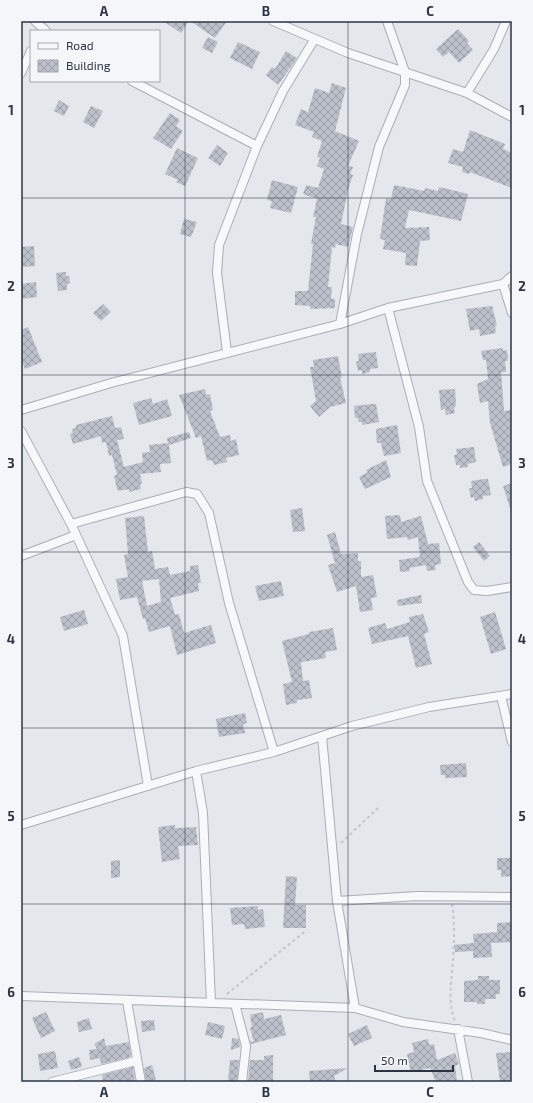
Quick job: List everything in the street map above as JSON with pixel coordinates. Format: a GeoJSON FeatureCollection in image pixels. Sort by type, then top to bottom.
{"type":"FeatureCollection","features":[{"type":"Feature","properties":{"kind":"street"},"geometry":{"type":"LineString","coordinates":[[35,21],[43,30]]}},
{"type":"Feature","properties":{"kind":"street"},"geometry":{"type":"LineString","coordinates":[[273,21],[314,40],[348,53],[467,93],[512,117]]}},
{"type":"Feature","properties":{"kind":"street"},"geometry":{"type":"LineString","coordinates":[[340,324],[357,234],[371,177],[381,141],[405,85],[405,72],[387,21]]}},
{"type":"Feature","properties":{"kind":"street"},"geometry":{"type":"LineString","coordinates":[[467,93],[494,49],[506,21]]}},
{"type":"Feature","properties":{"kind":"street"},"geometry":{"type":"LineString","coordinates":[[226,352],[217,273],[219,245],[257,146],[283,91],[314,40]]}},
{"type":"Feature","properties":{"kind":"street"},"geometry":{"type":"LineString","coordinates":[[21,73],[30,53]]}},
{"type":"Feature","properties":{"kind":"street"},"geometry":{"type":"LineString","coordinates":[[134,82],[257,146]]}},
{"type":"Feature","properties":{"kind":"street"},"geometry":{"type":"LineString","coordinates":[[21,410],[69,394],[226,352],[340,324],[388,308],[504,284],[512,276]]}},
{"type":"Feature","properties":{"kind":"street"},"geometry":{"type":"LineString","coordinates":[[504,284],[512,313]]}},
{"type":"Feature","properties":{"kind":"street"},"geometry":{"type":"LineString","coordinates":[[388,308],[419,427],[427,481],[468,582],[474,590],[487,591],[512,586]]}},
{"type":"Feature","properties":{"kind":"street"},"geometry":{"type":"LineString","coordinates":[[21,431],[71,524],[123,636],[148,786]]}},
{"type":"Feature","properties":{"kind":"street"},"geometry":{"type":"LineString","coordinates":[[71,524],[186,492],[198,494],[209,513],[229,603],[274,752]]}},
{"type":"Feature","properties":{"kind":"street"},"geometry":{"type":"LineString","coordinates":[[21,556],[76,535]]}},
{"type":"Feature","properties":{"kind":"street"},"geometry":{"type":"LineString","coordinates":[[21,825],[196,771],[274,752],[352,726],[429,708],[512,694]]}},
{"type":"Feature","properties":{"kind":"street"},"geometry":{"type":"LineString","coordinates":[[501,696],[512,742]]}},
{"type":"Feature","properties":{"kind":"street"},"geometry":{"type":"LineString","coordinates":[[322,736],[334,850],[337,901],[355,1008]]}},
{"type":"Feature","properties":{"kind":"street"},"geometry":{"type":"LineString","coordinates":[[196,771],[203,814],[213,1003]]}},
{"type":"Feature","properties":{"kind":"street"},"geometry":{"type":"LineString","coordinates":[[337,901],[451,895],[512,897]]}},
{"type":"Feature","properties":{"kind":"street"},"geometry":{"type":"LineString","coordinates":[[21,996],[355,1008],[403,1022],[458,1029],[512,1040]]}},
{"type":"Feature","properties":{"kind":"street"},"geometry":{"type":"LineString","coordinates":[[127,1001],[140,1082]]}},
{"type":"Feature","properties":{"kind":"street"},"geometry":{"type":"LineString","coordinates":[[235,1004],[246,1046],[242,1082]]}},
{"type":"Feature","properties":{"kind":"street"},"geometry":{"type":"LineString","coordinates":[[458,1029],[468,1082]]}},
{"type":"Feature","properties":{"kind":"street"},"geometry":{"type":"LineString","coordinates":[[52,1082],[136,1061]]}},
{"type":"Feature","properties":{"kind":"path"},"geometry":{"type":"LineString","coordinates":[[334,850],[378,808]]}},
{"type":"Feature","properties":{"kind":"path"},"geometry":{"type":"LineString","coordinates":[[451,895],[454,924],[453,959],[449,1000],[458,1029]]}},
{"type":"Feature","properties":{"kind":"path"},"geometry":{"type":"LineString","coordinates":[[213,1003],[306,930]]}},
{"type":"Feature","properties":{"kind":"building"},"geometry":{"type":"Polygon","coordinates":[[[163,21],[189,21],[181,33],[163,21]]]}},
{"type":"Feature","properties":{"kind":"building"},"geometry":{"type":"Polygon","coordinates":[[[190,21],[227,21],[215,38],[190,21]]]}},
{"type":"Feature","properties":{"kind":"building"},"geometry":{"type":"Polygon","coordinates":[[[458,29],[469,41],[467,43],[473,50],[459,63],[449,52],[443,57],[436,49],[458,29]]]}},
{"type":"Feature","properties":{"kind":"building"},"geometry":{"type":"Polygon","coordinates":[[[208,37],[218,42],[212,53],[202,48],[208,37]]]}},
{"type":"Feature","properties":{"kind":"building"},"geometry":{"type":"Polygon","coordinates":[[[238,42],[260,52],[252,69],[230,58],[238,42]]]}},
{"type":"Feature","properties":{"kind":"building"},"geometry":{"type":"Polygon","coordinates":[[[286,51],[297,58],[278,85],[266,75],[272,67],[275,69],[286,51]]]}},
{"type":"Feature","properties":{"kind":"building"},"geometry":{"type":"Polygon","coordinates":[[[332,83],[346,88],[335,131],[359,141],[348,166],[353,167],[350,174],[353,175],[348,190],[341,224],[353,227],[348,247],[336,244],[335,248],[332,247],[328,287],[332,287],[331,299],[335,299],[335,308],[310,309],[310,306],[295,305],[295,291],[308,291],[313,244],[311,244],[316,217],[313,217],[317,199],[303,194],[306,185],[318,188],[324,169],[317,166],[320,158],[317,157],[322,141],[312,137],[314,132],[295,125],[301,109],[308,112],[315,88],[329,93],[332,83]]]}},
{"type":"Feature","properties":{"kind":"building"},"geometry":{"type":"Polygon","coordinates":[[[59,100],[69,106],[64,116],[54,111],[59,100]]]}},
{"type":"Feature","properties":{"kind":"building"},"geometry":{"type":"Polygon","coordinates":[[[91,106],[103,111],[94,128],[83,122],[91,106]]]}},
{"type":"Feature","properties":{"kind":"building"},"geometry":{"type":"Polygon","coordinates":[[[170,113],[180,120],[176,126],[183,131],[171,149],[153,138],[170,113]]]}},
{"type":"Feature","properties":{"kind":"building"},"geometry":{"type":"Polygon","coordinates":[[[470,130],[505,144],[503,149],[512,153],[512,188],[470,172],[469,174],[462,172],[463,167],[448,163],[453,149],[463,152],[470,130]]]}},
{"type":"Feature","properties":{"kind":"building"},"geometry":{"type":"Polygon","coordinates":[[[217,145],[228,153],[220,166],[208,158],[217,145]]]}},
{"type":"Feature","properties":{"kind":"building"},"geometry":{"type":"Polygon","coordinates":[[[177,148],[198,158],[185,186],[176,182],[178,180],[165,174],[177,148]]]}},
{"type":"Feature","properties":{"kind":"building"},"geometry":{"type":"Polygon","coordinates":[[[272,180],[298,187],[291,213],[270,208],[272,201],[267,200],[272,180]]]}},
{"type":"Feature","properties":{"kind":"building"},"geometry":{"type":"Polygon","coordinates":[[[394,185],[424,191],[425,188],[438,191],[439,187],[468,194],[461,221],[409,210],[405,228],[429,227],[430,240],[420,241],[417,266],[405,265],[406,253],[383,249],[385,240],[380,239],[386,198],[391,199],[394,185]]]}},
{"type":"Feature","properties":{"kind":"building"},"geometry":{"type":"Polygon","coordinates":[[[184,219],[197,222],[191,237],[180,234],[184,219]]]}},
{"type":"Feature","properties":{"kind":"building"},"geometry":{"type":"Polygon","coordinates":[[[34,246],[35,266],[21,267],[21,247],[34,246]]]}},
{"type":"Feature","properties":{"kind":"building"},"geometry":{"type":"Polygon","coordinates":[[[66,272],[66,276],[69,276],[70,283],[67,284],[67,290],[58,291],[56,273],[66,272]]]}},
{"type":"Feature","properties":{"kind":"building"},"geometry":{"type":"Polygon","coordinates":[[[36,282],[37,297],[21,299],[21,284],[36,282]]]}},
{"type":"Feature","properties":{"kind":"building"},"geometry":{"type":"Polygon","coordinates":[[[103,304],[111,312],[101,321],[93,313],[103,304]]]}},
{"type":"Feature","properties":{"kind":"building"},"geometry":{"type":"Polygon","coordinates":[[[492,306],[497,326],[495,326],[496,333],[480,336],[479,329],[470,331],[466,309],[492,306]]]}},
{"type":"Feature","properties":{"kind":"building"},"geometry":{"type":"Polygon","coordinates":[[[28,327],[42,362],[25,369],[21,359],[21,330],[28,327]]]}},
{"type":"Feature","properties":{"kind":"building"},"geometry":{"type":"Polygon","coordinates":[[[503,348],[503,351],[507,350],[508,361],[505,361],[506,372],[501,372],[504,411],[512,410],[512,422],[510,422],[512,430],[512,464],[503,467],[490,423],[488,401],[480,403],[477,384],[488,379],[486,360],[483,360],[481,351],[503,348]]]}},
{"type":"Feature","properties":{"kind":"building"},"geometry":{"type":"Polygon","coordinates":[[[376,352],[378,368],[370,369],[370,372],[362,374],[362,370],[358,371],[356,361],[359,361],[358,354],[376,352]]]}},
{"type":"Feature","properties":{"kind":"building"},"geometry":{"type":"Polygon","coordinates":[[[338,356],[342,378],[340,378],[346,403],[330,407],[319,417],[310,406],[316,401],[310,367],[314,367],[313,360],[338,356]]]}},
{"type":"Feature","properties":{"kind":"building"},"geometry":{"type":"Polygon","coordinates":[[[205,389],[206,395],[210,394],[213,410],[210,411],[220,437],[230,435],[231,441],[236,439],[239,455],[226,458],[227,462],[214,465],[212,460],[207,461],[201,436],[196,438],[179,395],[205,389]]]}},
{"type":"Feature","properties":{"kind":"building"},"geometry":{"type":"Polygon","coordinates":[[[455,389],[455,413],[446,415],[445,409],[441,410],[439,390],[455,389]]]}},
{"type":"Feature","properties":{"kind":"building"},"geometry":{"type":"Polygon","coordinates":[[[151,398],[153,404],[167,399],[172,416],[139,425],[133,403],[151,398]]]}},
{"type":"Feature","properties":{"kind":"building"},"geometry":{"type":"Polygon","coordinates":[[[376,404],[379,422],[362,425],[362,422],[358,422],[358,418],[355,418],[354,406],[376,404]]]}},
{"type":"Feature","properties":{"kind":"building"},"geometry":{"type":"Polygon","coordinates":[[[112,416],[115,428],[121,427],[124,439],[117,440],[124,467],[143,462],[142,453],[150,452],[149,445],[168,443],[167,438],[189,432],[191,438],[169,445],[171,463],[160,464],[161,472],[140,474],[142,483],[140,484],[141,489],[129,492],[129,489],[119,491],[117,489],[114,476],[117,475],[112,455],[109,456],[106,442],[102,443],[101,436],[73,444],[70,434],[73,433],[72,429],[76,428],[76,425],[112,416]]]}},
{"type":"Feature","properties":{"kind":"building"},"geometry":{"type":"Polygon","coordinates":[[[397,425],[401,453],[384,456],[381,443],[377,443],[376,429],[397,425]]]}},
{"type":"Feature","properties":{"kind":"building"},"geometry":{"type":"Polygon","coordinates":[[[474,447],[476,462],[468,464],[468,467],[460,468],[460,465],[456,465],[454,455],[457,455],[456,449],[474,447]]]}},
{"type":"Feature","properties":{"kind":"building"},"geometry":{"type":"Polygon","coordinates":[[[386,460],[391,477],[365,489],[359,477],[368,472],[366,470],[386,460]]]}},
{"type":"Feature","properties":{"kind":"building"},"geometry":{"type":"Polygon","coordinates":[[[488,479],[491,495],[483,496],[483,499],[475,501],[474,497],[471,498],[469,488],[472,488],[471,481],[488,479]]]}},
{"type":"Feature","properties":{"kind":"building"},"geometry":{"type":"Polygon","coordinates":[[[512,483],[512,508],[510,508],[503,486],[512,483]]]}},
{"type":"Feature","properties":{"kind":"building"},"geometry":{"type":"Polygon","coordinates":[[[302,508],[305,531],[293,532],[290,510],[302,508]]]}},
{"type":"Feature","properties":{"kind":"building"},"geometry":{"type":"Polygon","coordinates":[[[400,515],[401,522],[421,516],[428,544],[439,543],[441,564],[435,565],[436,570],[427,571],[426,565],[409,568],[410,571],[400,572],[399,560],[420,557],[418,537],[408,540],[407,537],[387,539],[385,516],[400,515]]]}},
{"type":"Feature","properties":{"kind":"building"},"geometry":{"type":"Polygon","coordinates":[[[144,516],[148,552],[152,551],[155,569],[168,567],[170,575],[190,571],[190,566],[198,565],[201,583],[198,583],[199,591],[170,598],[175,615],[179,614],[184,633],[211,625],[216,643],[177,655],[170,626],[149,632],[145,618],[143,619],[137,597],[120,600],[116,579],[128,577],[124,555],[128,554],[125,518],[144,516]],[[159,579],[142,581],[147,606],[161,602],[159,579]]]}},
{"type":"Feature","properties":{"kind":"building"},"geometry":{"type":"Polygon","coordinates":[[[335,532],[341,554],[358,553],[358,561],[361,561],[361,577],[373,575],[377,597],[371,598],[373,610],[360,612],[356,586],[337,592],[328,565],[335,563],[327,535],[335,532]]]}},
{"type":"Feature","properties":{"kind":"building"},"geometry":{"type":"Polygon","coordinates":[[[479,542],[490,556],[484,561],[473,547],[479,542]]]}},
{"type":"Feature","properties":{"kind":"building"},"geometry":{"type":"Polygon","coordinates":[[[281,581],[284,596],[259,601],[255,586],[281,581]]]}},
{"type":"Feature","properties":{"kind":"building"},"geometry":{"type":"Polygon","coordinates":[[[421,595],[422,603],[398,606],[397,600],[421,595]]]}},
{"type":"Feature","properties":{"kind":"building"},"geometry":{"type":"Polygon","coordinates":[[[84,610],[88,624],[64,631],[60,617],[84,610]]]}},
{"type":"Feature","properties":{"kind":"building"},"geometry":{"type":"Polygon","coordinates":[[[495,612],[506,649],[491,654],[480,617],[495,612]]]}},
{"type":"Feature","properties":{"kind":"building"},"geometry":{"type":"Polygon","coordinates":[[[423,614],[429,632],[424,634],[432,664],[416,668],[408,636],[372,644],[368,628],[385,623],[387,629],[410,622],[409,617],[423,614]]]}},
{"type":"Feature","properties":{"kind":"building"},"geometry":{"type":"Polygon","coordinates":[[[333,628],[337,650],[325,652],[326,658],[301,663],[303,681],[309,680],[312,698],[297,700],[297,703],[286,705],[283,684],[292,682],[282,641],[309,634],[309,632],[333,628]]]}},
{"type":"Feature","properties":{"kind":"building"},"geometry":{"type":"Polygon","coordinates":[[[245,713],[247,723],[243,724],[245,733],[219,737],[216,719],[245,713]]]}},
{"type":"Feature","properties":{"kind":"building"},"geometry":{"type":"Polygon","coordinates":[[[466,763],[467,777],[445,778],[445,775],[441,775],[440,765],[466,763]]]}},
{"type":"Feature","properties":{"kind":"building"},"geometry":{"type":"Polygon","coordinates":[[[175,825],[175,828],[196,827],[198,845],[178,846],[180,859],[162,862],[158,827],[175,825]]]}},
{"type":"Feature","properties":{"kind":"building"},"geometry":{"type":"Polygon","coordinates":[[[497,858],[512,858],[512,876],[501,877],[501,870],[497,870],[497,858]]]}},
{"type":"Feature","properties":{"kind":"building"},"geometry":{"type":"Polygon","coordinates":[[[120,860],[120,877],[111,878],[111,861],[120,860]]]}},
{"type":"Feature","properties":{"kind":"building"},"geometry":{"type":"Polygon","coordinates":[[[286,876],[297,877],[295,905],[306,905],[306,928],[283,928],[286,876]]]}},
{"type":"Feature","properties":{"kind":"building"},"geometry":{"type":"Polygon","coordinates":[[[258,906],[258,910],[263,909],[265,927],[245,929],[244,924],[232,925],[230,908],[258,906]]]}},
{"type":"Feature","properties":{"kind":"building"},"geometry":{"type":"Polygon","coordinates":[[[512,922],[512,942],[491,943],[492,957],[473,958],[473,951],[455,952],[454,945],[474,943],[473,934],[497,932],[497,923],[512,922]]]}},
{"type":"Feature","properties":{"kind":"building"},"geometry":{"type":"Polygon","coordinates":[[[478,976],[489,976],[489,980],[500,980],[500,994],[496,994],[496,999],[485,999],[485,1004],[477,1004],[477,1002],[464,1002],[464,981],[478,980],[478,976]]]}},
{"type":"Feature","properties":{"kind":"building"},"geometry":{"type":"Polygon","coordinates":[[[46,1012],[55,1031],[41,1038],[32,1018],[46,1012]]]}},
{"type":"Feature","properties":{"kind":"building"},"geometry":{"type":"Polygon","coordinates":[[[263,1012],[264,1019],[281,1015],[286,1035],[251,1044],[250,1041],[254,1042],[250,1028],[252,1027],[250,1015],[263,1012]]]}},
{"type":"Feature","properties":{"kind":"building"},"geometry":{"type":"Polygon","coordinates":[[[89,1018],[92,1029],[79,1032],[77,1022],[89,1018]]]}},
{"type":"Feature","properties":{"kind":"building"},"geometry":{"type":"Polygon","coordinates":[[[154,1020],[155,1030],[142,1032],[141,1021],[154,1020]]]}},
{"type":"Feature","properties":{"kind":"building"},"geometry":{"type":"Polygon","coordinates":[[[208,1022],[225,1026],[222,1039],[205,1035],[208,1022]]]}},
{"type":"Feature","properties":{"kind":"building"},"geometry":{"type":"Polygon","coordinates":[[[367,1025],[372,1038],[354,1046],[348,1034],[367,1025]]]}},
{"type":"Feature","properties":{"kind":"building"},"geometry":{"type":"Polygon","coordinates":[[[104,1038],[106,1046],[129,1042],[131,1057],[101,1064],[100,1058],[90,1060],[89,1050],[97,1049],[94,1044],[104,1038]]]}},
{"type":"Feature","properties":{"kind":"building"},"geometry":{"type":"Polygon","coordinates":[[[232,1038],[239,1039],[240,1047],[231,1050],[232,1038]]]}},
{"type":"Feature","properties":{"kind":"building"},"geometry":{"type":"Polygon","coordinates":[[[428,1039],[429,1045],[434,1044],[437,1060],[455,1053],[459,1064],[455,1066],[457,1082],[436,1082],[430,1068],[411,1072],[407,1054],[414,1052],[412,1043],[428,1039]]]}},
{"type":"Feature","properties":{"kind":"building"},"geometry":{"type":"Polygon","coordinates":[[[55,1051],[58,1068],[40,1071],[38,1054],[55,1051]]]}},
{"type":"Feature","properties":{"kind":"building"},"geometry":{"type":"Polygon","coordinates":[[[512,1052],[512,1082],[500,1082],[496,1053],[512,1052]]]}},
{"type":"Feature","properties":{"kind":"building"},"geometry":{"type":"Polygon","coordinates":[[[273,1055],[273,1082],[248,1082],[250,1060],[264,1060],[264,1056],[273,1055]]]}},
{"type":"Feature","properties":{"kind":"building"},"geometry":{"type":"Polygon","coordinates":[[[79,1057],[82,1067],[71,1070],[68,1061],[79,1057]]]}},
{"type":"Feature","properties":{"kind":"building"},"geometry":{"type":"Polygon","coordinates":[[[230,1060],[239,1060],[237,1082],[228,1082],[230,1060]]]}},
{"type":"Feature","properties":{"kind":"building"},"geometry":{"type":"Polygon","coordinates":[[[152,1065],[156,1080],[146,1082],[144,1068],[152,1065]]]}},
{"type":"Feature","properties":{"kind":"building"},"geometry":{"type":"Polygon","coordinates":[[[133,1067],[135,1082],[103,1082],[102,1075],[133,1067]]]}},
{"type":"Feature","properties":{"kind":"building"},"geometry":{"type":"Polygon","coordinates":[[[348,1068],[334,1076],[336,1082],[310,1082],[309,1071],[348,1068]]]}}]}
